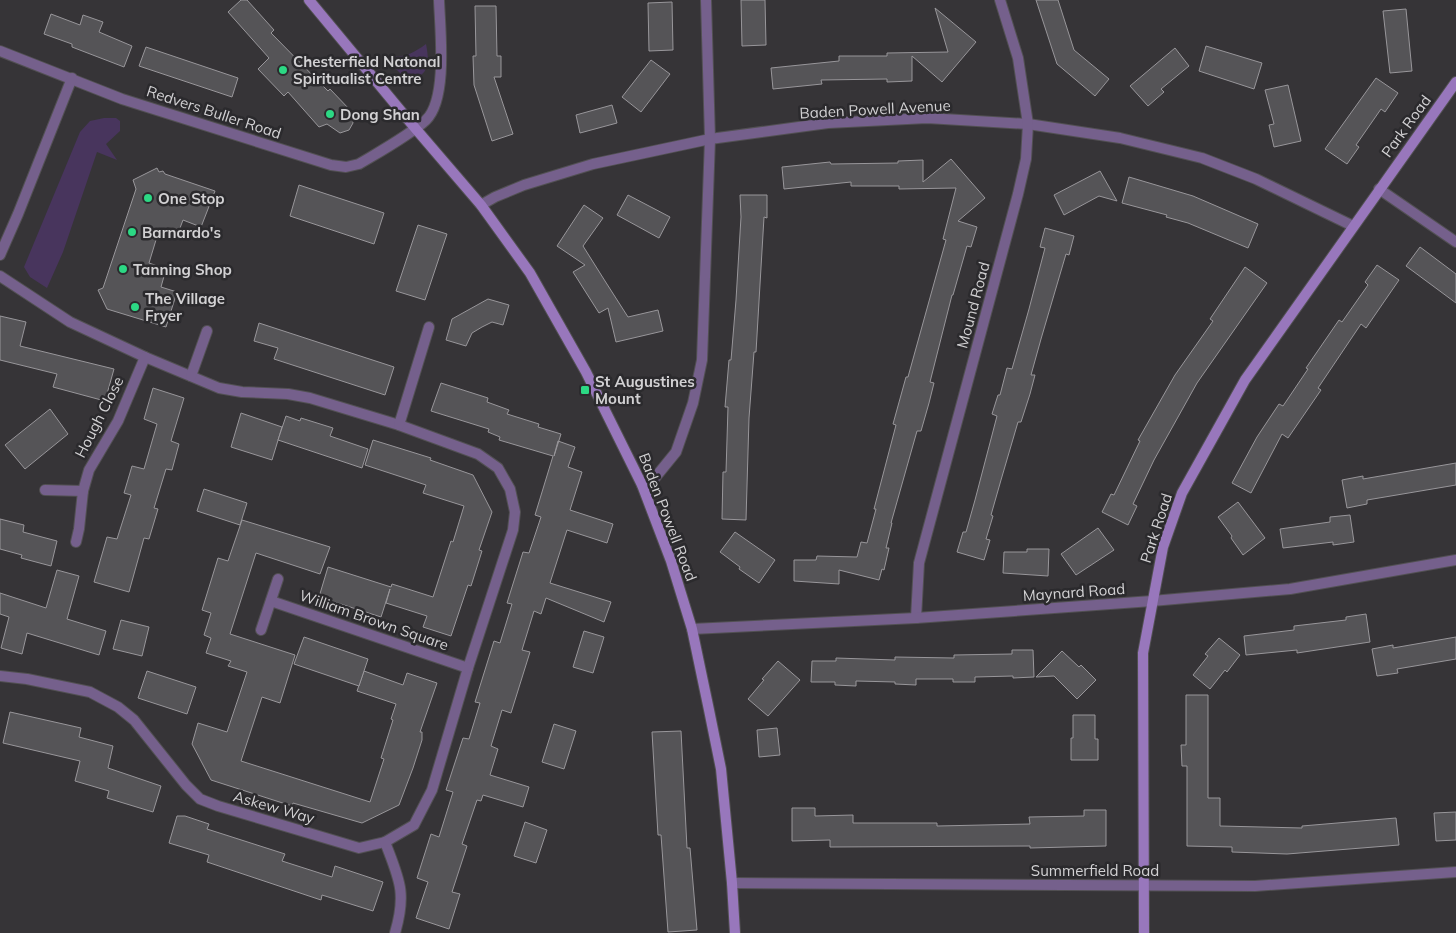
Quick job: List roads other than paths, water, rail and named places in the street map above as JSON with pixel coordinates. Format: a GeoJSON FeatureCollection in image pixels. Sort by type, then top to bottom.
{"type":"FeatureCollection","features":[{"type":"Feature","properties":{"kind":"street","name":"Baden Powell Road"},"geometry":{"type":"LineString","coordinates":[[309,0],[415,128],[482,205],[535,281],[586,372],[642,484],[671,561],[692,629],[721,769],[735,933]]}},
{"type":"Feature","properties":{"kind":"street","name":"Redvers Buller Road"},"geometry":{"type":"LineString","coordinates":[[0,51],[122,99],[331,165],[346,167],[359,164],[428,118],[438,98],[441,71],[440,0]]}},
{"type":"Feature","properties":{"kind":"street"},"geometry":{"type":"LineString","coordinates":[[642,484],[654,479],[676,452],[693,403],[702,360],[710,139],[706,0]]}},
{"type":"Feature","properties":{"kind":"street","name":"Mound Road"},"geometry":{"type":"LineString","coordinates":[[916,618],[919,563],[1026,160],[1028,124],[1018,58],[1000,0]]}},
{"type":"Feature","properties":{"kind":"street"},"geometry":{"type":"LineString","coordinates":[[0,254],[18,214],[72,78]]}},
{"type":"Feature","properties":{"kind":"street","name":"Park Road"},"geometry":{"type":"LineString","coordinates":[[1144,933],[1143,653],[1166,538],[1182,493],[1245,380],[1379,188],[1456,82]]}},
{"type":"Feature","properties":{"kind":"street","name":"Baden Powell Avenue"},"geometry":{"type":"LineString","coordinates":[[482,205],[495,197],[524,186],[593,164],[710,139],[828,123],[928,118],[1028,124],[1120,138],[1211,161],[1256,179],[1353,226]]}},
{"type":"Feature","properties":{"kind":"street"},"geometry":{"type":"LineString","coordinates":[[1379,188],[1456,242]]}},
{"type":"Feature","properties":{"kind":"street","name":"Askew Way"},"geometry":{"type":"LineString","coordinates":[[0,276],[70,322],[145,357],[219,388],[242,392],[288,394],[310,398],[399,425],[478,454],[498,468],[510,489],[514,512],[513,530],[468,668],[432,790],[414,824],[385,842],[359,848],[218,806],[200,798],[186,785],[134,720],[118,707],[90,692],[26,679],[0,676]]}},
{"type":"Feature","properties":{"kind":"street"},"geometry":{"type":"LineString","coordinates":[[399,425],[429,327]]}},
{"type":"Feature","properties":{"kind":"street"},"geometry":{"type":"LineString","coordinates":[[191,376],[207,331]]}},
{"type":"Feature","properties":{"kind":"street","name":"Hough Close"},"geometry":{"type":"LineString","coordinates":[[76,542],[83,491],[89,470],[118,421],[145,357]]}},
{"type":"Feature","properties":{"kind":"street"},"geometry":{"type":"LineString","coordinates":[[45,490],[83,491]]}},
{"type":"Feature","properties":{"kind":"street","name":"Maynard Road"},"geometry":{"type":"LineString","coordinates":[[692,629],[916,618],[1290,589],[1456,560]]}},
{"type":"Feature","properties":{"kind":"street"},"geometry":{"type":"LineString","coordinates":[[261,630],[278,579]]}},
{"type":"Feature","properties":{"kind":"street","name":"William Brown Square"},"geometry":{"type":"LineString","coordinates":[[271,601],[468,668]]}},
{"type":"Feature","properties":{"kind":"street"},"geometry":{"type":"LineString","coordinates":[[385,842],[400,883],[402,902],[396,933]]}},
{"type":"Feature","properties":{"kind":"street","name":"Summerfield Road"},"geometry":{"type":"LineString","coordinates":[[732,883],[1255,886],[1456,872]]}},
{"type":"Feature","properties":{"kind":"place","name":"Chesterfield Natonal Spiritualist Centre"},"geometry":{"type":"Point","coordinates":[283,70]}},
{"type":"Feature","properties":{"kind":"place","name":"Dong Shan"},"geometry":{"type":"Point","coordinates":[330,114]}},
{"type":"Feature","properties":{"kind":"place","name":"One Stop"},"geometry":{"type":"Point","coordinates":[148,198]}},
{"type":"Feature","properties":{"kind":"place","name":"Barnardo's"},"geometry":{"type":"Point","coordinates":[132,232]}},
{"type":"Feature","properties":{"kind":"place","name":"Tanning Shop"},"geometry":{"type":"Point","coordinates":[123,269]}},
{"type":"Feature","properties":{"kind":"place","name":"The Village Fryer"},"geometry":{"type":"Point","coordinates":[135,307]}},
{"type":"Feature","properties":{"kind":"place","name":"St Augustines Mount"},"geometry":{"type":"Point","coordinates":[585,390]}}]}
